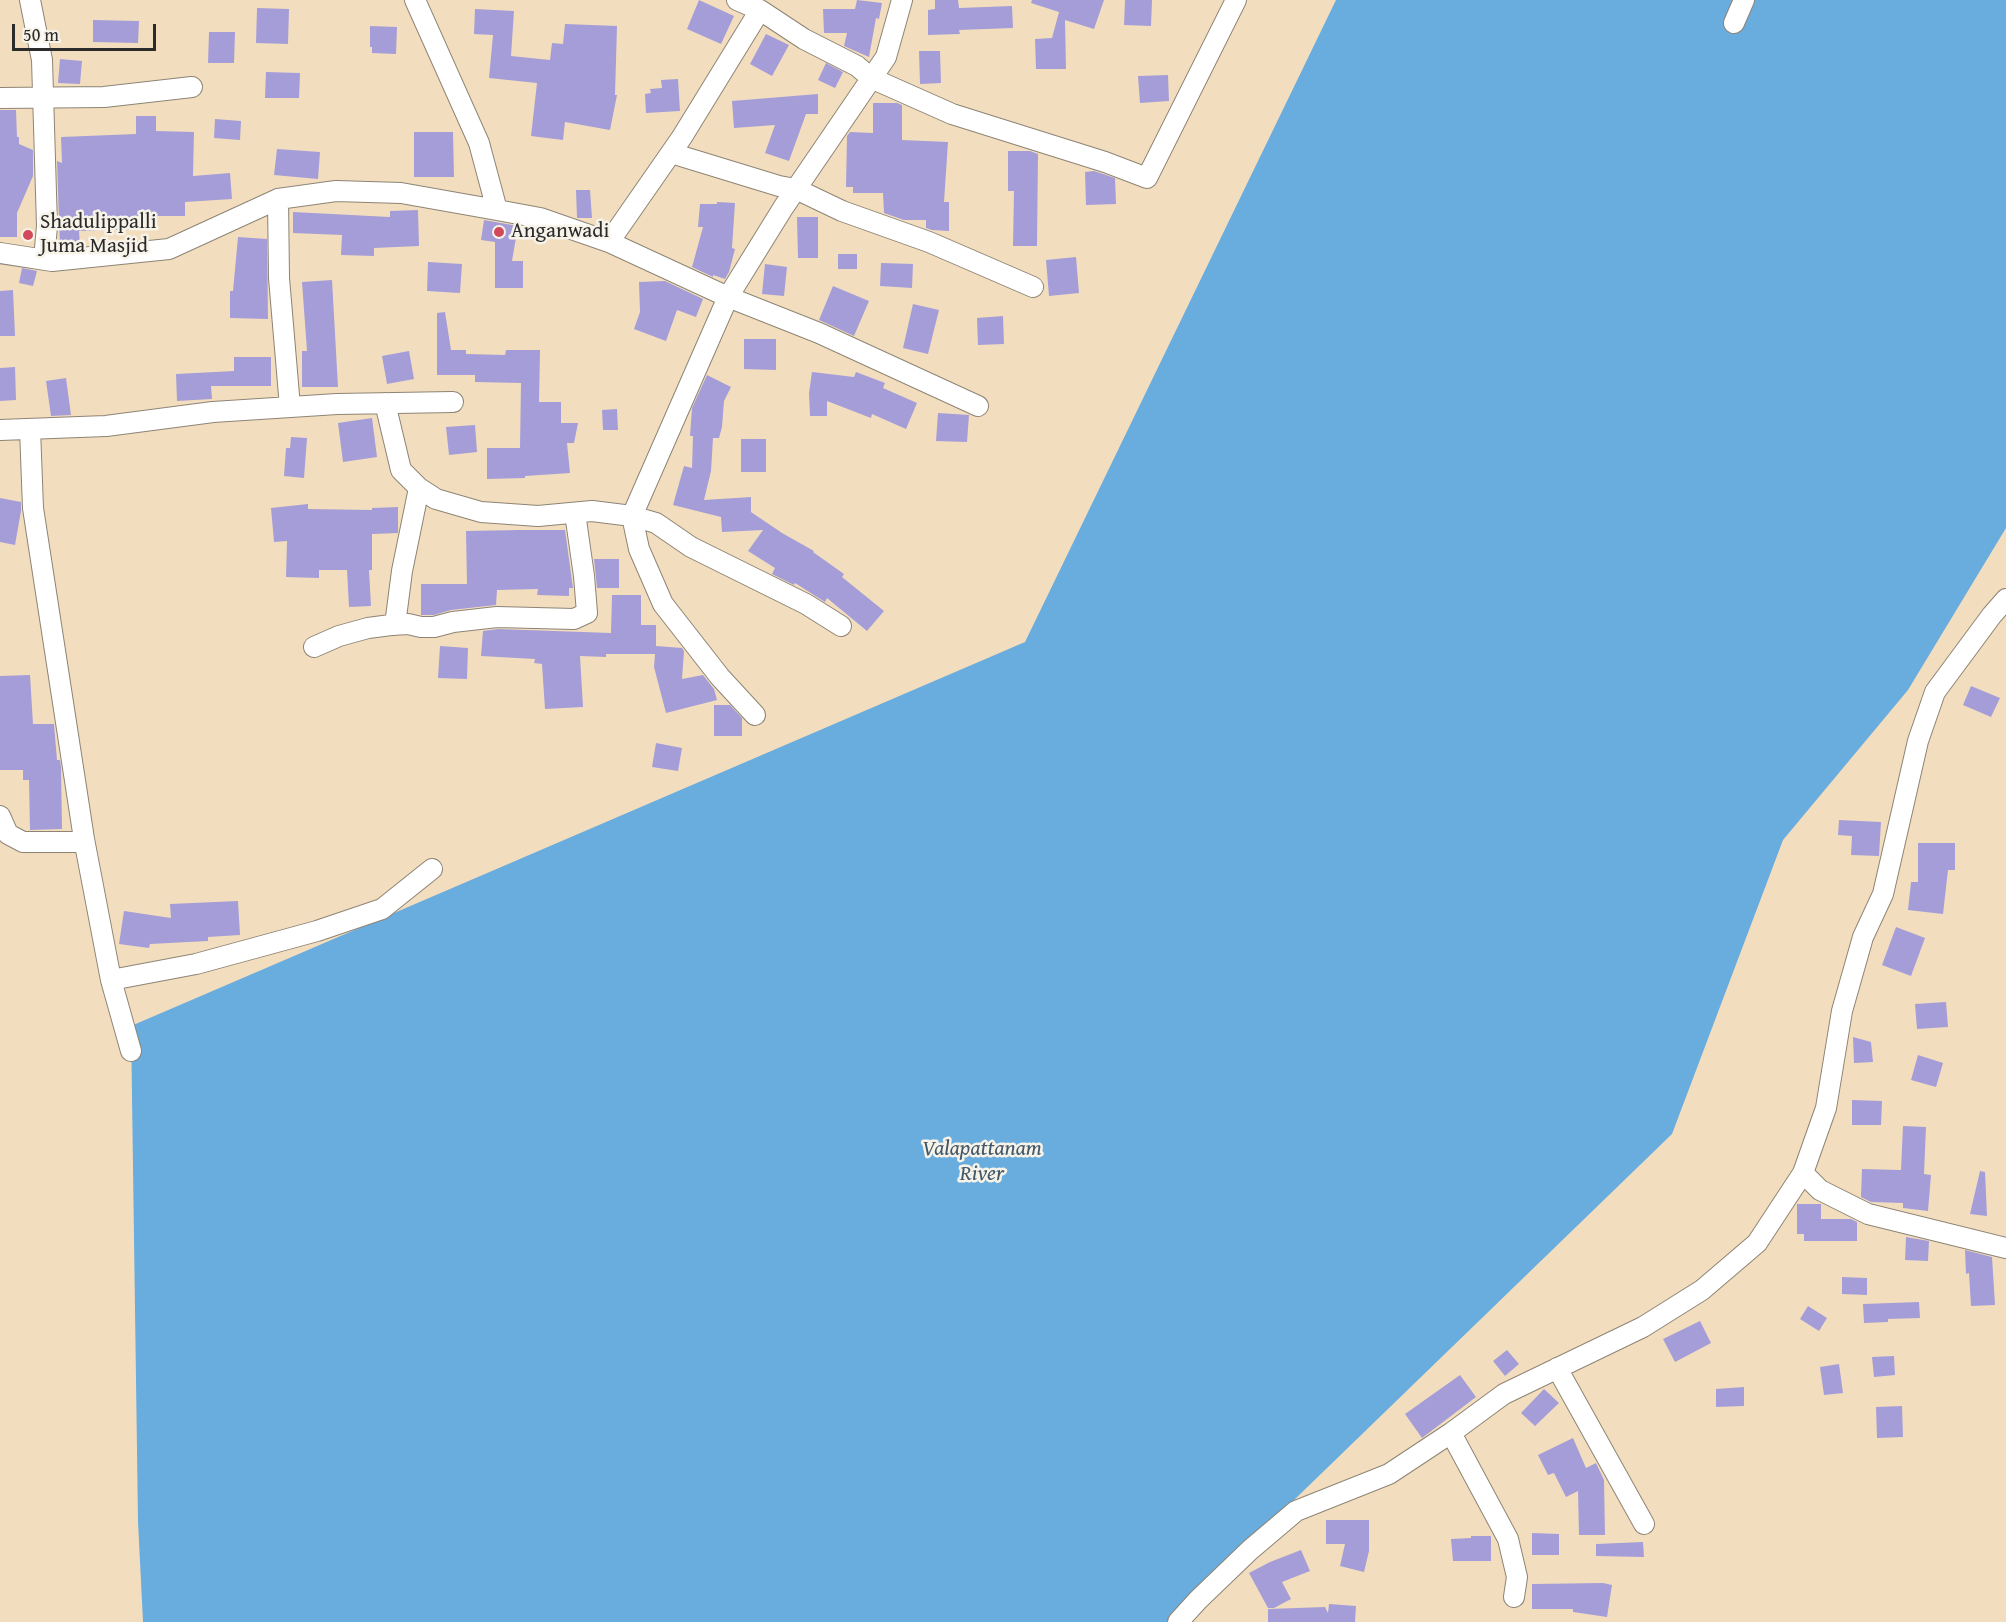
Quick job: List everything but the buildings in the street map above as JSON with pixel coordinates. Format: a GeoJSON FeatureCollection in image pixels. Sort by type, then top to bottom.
{"type":"FeatureCollection","features":[{"type":"Feature","properties":{"kind":"street"},"geometry":{"type":"LineString","coordinates":[[30,0],[42,60],[47,226],[44,259]]}},
{"type":"Feature","properties":{"kind":"street"},"geometry":{"type":"LineString","coordinates":[[415,0],[479,143],[497,210]]}},
{"type":"Feature","properties":{"kind":"street"},"geometry":{"type":"LineString","coordinates":[[737,0],[760,10],[804,39],[857,66],[871,78],[952,114],[1105,162],[1147,178],[1236,0]]}},
{"type":"Feature","properties":{"kind":"street"},"geometry":{"type":"LineString","coordinates":[[755,715],[720,677],[663,604],[639,549],[632,516],[728,297],[796,189],[886,57],[902,0]]}},
{"type":"Feature","properties":{"kind":"street"},"geometry":{"type":"LineString","coordinates":[[1734,22],[1744,0]]}},
{"type":"Feature","properties":{"kind":"street"},"geometry":{"type":"LineString","coordinates":[[609,242],[671,153],[760,10]]}},
{"type":"Feature","properties":{"kind":"street"},"geometry":{"type":"LineString","coordinates":[[0,98],[104,97],[192,87]]}},
{"type":"Feature","properties":{"kind":"street"},"geometry":{"type":"LineString","coordinates":[[671,153],[779,186],[796,189],[842,211],[929,242],[1033,287]]}},
{"type":"Feature","properties":{"kind":"street"},"geometry":{"type":"LineString","coordinates":[[0,253],[52,261],[169,249],[278,199],[336,191],[401,193],[540,218],[609,242],[728,297],[819,333],[978,406]]}},
{"type":"Feature","properties":{"kind":"street"},"geometry":{"type":"LineString","coordinates":[[278,199],[279,278],[290,407]]}},
{"type":"Feature","properties":{"kind":"street"},"geometry":{"type":"LineString","coordinates":[[0,429],[106,426],[213,412],[290,407],[453,402]]}},
{"type":"Feature","properties":{"kind":"street"},"geometry":{"type":"LineString","coordinates":[[385,404],[401,471],[419,488],[436,499],[481,512],[538,516],[592,511],[632,516],[656,522],[691,547],[799,600],[841,626]]}},
{"type":"Feature","properties":{"kind":"street"},"geometry":{"type":"LineString","coordinates":[[30,429],[33,507],[84,839],[111,980],[131,1051]]}},
{"type":"Feature","properties":{"kind":"street"},"geometry":{"type":"LineString","coordinates":[[395,625],[402,571],[419,488]]}},
{"type":"Feature","properties":{"kind":"street"},"geometry":{"type":"LineString","coordinates":[[314,647],[368,628],[395,625],[434,627],[453,622],[497,617],[574,619],[587,614],[575,513]]}},
{"type":"Feature","properties":{"kind":"street"},"geometry":{"type":"LineString","coordinates":[[1178,1622],[1250,1550],[1296,1511],[1389,1474],[1504,1394],[1643,1327],[1702,1290],[1757,1243],[1803,1173],[1826,1108],[1845,1000],[1863,937],[1883,894],[1918,741],[1935,692],[2006,599]]}},
{"type":"Feature","properties":{"kind":"street"},"geometry":{"type":"LineString","coordinates":[[0,816],[9,834],[23,842],[75,842],[84,839]]}},
{"type":"Feature","properties":{"kind":"street"},"geometry":{"type":"LineString","coordinates":[[111,980],[196,964],[317,931],[371,913],[382,909],[432,869]]}},
{"type":"Feature","properties":{"kind":"street"},"geometry":{"type":"LineString","coordinates":[[1803,1173],[1820,1190],[1868,1214],[2006,1248]]}},
{"type":"Feature","properties":{"kind":"street"},"geometry":{"type":"LineString","coordinates":[[1557,1368],[1644,1524]]}},
{"type":"Feature","properties":{"kind":"street"},"geometry":{"type":"LineString","coordinates":[[1451,1433],[1509,1539],[1517,1577],[1514,1597]]}},
{"type":"Feature","properties":{"kind":"water","name":"Valapattanam River"},"geometry":{"type":"Polygon","coordinates":[[[1336,0],[2006,0],[2006,528],[1908,690],[1783,840],[1672,1134],[1168,1622],[143,1622],[138,1521],[131,1026],[1025,642],[1336,0]]]}},
{"type":"Feature","properties":{"kind":"place","name":"Anganwadi"},"geometry":{"type":"Point","coordinates":[499,232]}},
{"type":"Feature","properties":{"kind":"place","name":"Shadulippalli Juma Masjid"},"geometry":{"type":"Point","coordinates":[28,235]}}]}
